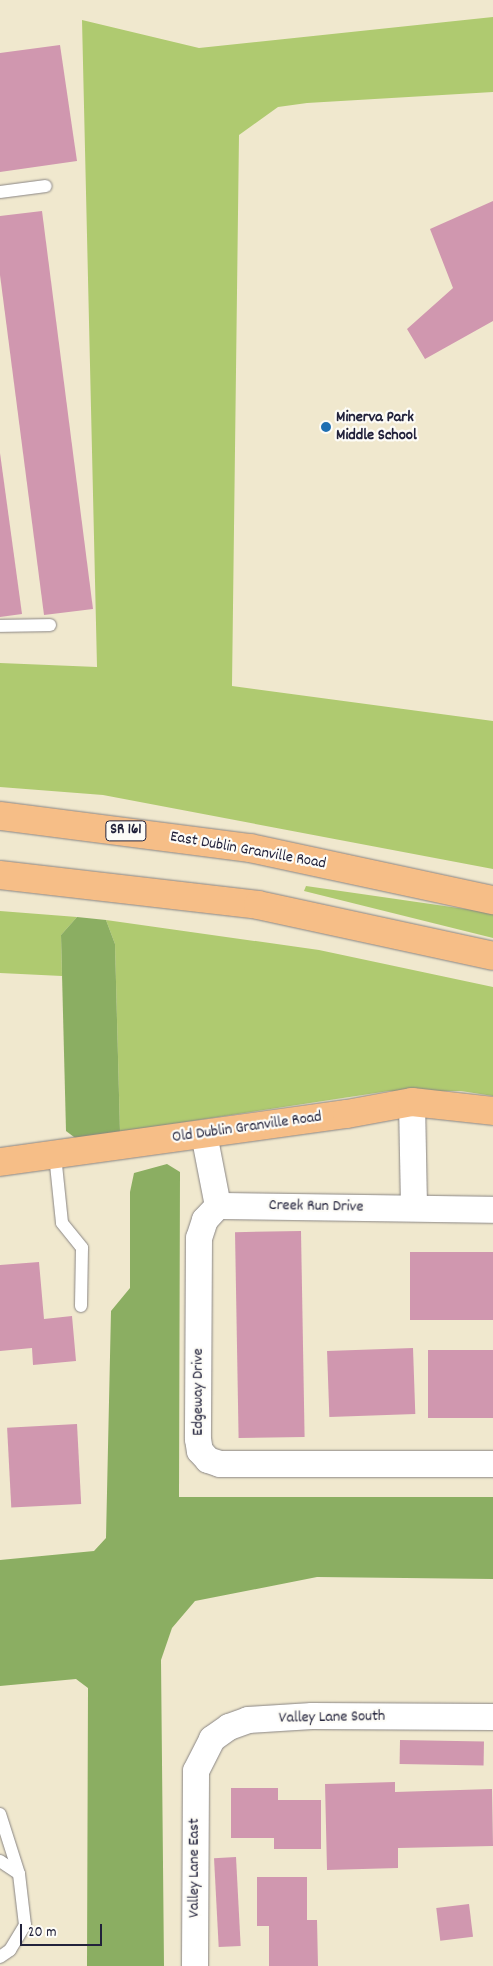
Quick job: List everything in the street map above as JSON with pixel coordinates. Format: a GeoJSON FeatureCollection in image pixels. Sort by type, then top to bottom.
{"type":"FeatureCollection","features":[{"type":"Feature","properties":{"kind":"main road","name":"East Dublin Granville Road"},"geometry":{"type":"LineString","coordinates":[[0,816],[250,848],[493,900]]}},
{"type":"Feature","properties":{"kind":"main road"},"geometry":{"type":"LineString","coordinates":[[5,876],[258,905],[493,956]]}},
{"type":"Feature","properties":{"kind":"main road","name":"Old Dublin Granville Road"},"geometry":{"type":"LineString","coordinates":[[0,1162],[204,1134],[412,1102],[493,1111]]}},
{"type":"Feature","properties":{"kind":"street"},"geometry":{"type":"LineString","coordinates":[[412,1102],[414,1208]]}},
{"type":"Feature","properties":{"kind":"street"},"geometry":{"type":"LineString","coordinates":[[204,1134],[218,1206]]}},
{"type":"Feature","properties":{"kind":"street","name":"Creek Run Drive"},"geometry":{"type":"LineString","coordinates":[[218,1206],[493,1210]]}},
{"type":"Feature","properties":{"kind":"street","name":"Edgeway Drive"},"geometry":{"type":"LineString","coordinates":[[218,1206],[205,1220],[199,1238],[198,1439],[200,1451],[208,1460],[220,1464],[493,1464]]}},
{"type":"Feature","properties":{"kind":"street","name":"Valley Lane South"},"geometry":{"type":"LineString","coordinates":[[196,1771],[212,1739],[229,1727],[248,1720],[312,1716],[493,1717]]}},
{"type":"Feature","properties":{"kind":"street","name":"Valley Lane East"},"geometry":{"type":"LineString","coordinates":[[195,1966],[196,1771]]}},
{"type":"Feature","properties":{"kind":"lane"},"geometry":{"type":"LineString","coordinates":[[0,192],[46,186]]}},
{"type":"Feature","properties":{"kind":"lane"},"geometry":{"type":"LineString","coordinates":[[0,626],[50,625]]}},
{"type":"Feature","properties":{"kind":"lane"},"geometry":{"type":"LineString","coordinates":[[54,1155],[62,1223],[82,1248],[81,1306]]}},
{"type":"Feature","properties":{"kind":"lane"},"geometry":{"type":"LineString","coordinates":[[0,1814],[19,1874],[25,1925],[10,1950],[0,1957]]}},
{"type":"Feature","properties":{"kind":"lane"},"geometry":{"type":"LineString","coordinates":[[0,1861],[19,1874]]}},
{"type":"Feature","properties":{"kind":"green space"},"geometry":{"type":"Polygon","coordinates":[[[493,17],[493,92],[307,103],[278,107],[239,135],[232,686],[493,721],[493,869],[103,795],[0,787],[0,663],[97,667],[82,20],[199,48],[493,17]]]}},
{"type":"Feature","properties":{"kind":"green space"},"geometry":{"type":"Polygon","coordinates":[[[306,886],[493,913],[493,938],[304,891],[306,886]]]}},
{"type":"Feature","properties":{"kind":"green space"},"geometry":{"type":"Polygon","coordinates":[[[0,911],[77,917],[61,935],[62,976],[0,973],[0,911]]]}},
{"type":"Feature","properties":{"kind":"green space"},"geometry":{"type":"Polygon","coordinates":[[[77,917],[106,920],[115,944],[120,1132],[78,1140],[66,1131],[61,935],[77,917]]]}},
{"type":"Feature","properties":{"kind":"green space"},"geometry":{"type":"Polygon","coordinates":[[[106,920],[319,950],[493,987],[493,1096],[461,1091],[389,1091],[120,1132],[115,944],[106,920]]]}},
{"type":"Feature","properties":{"kind":"green space"},"geometry":{"type":"Polygon","coordinates":[[[167,1164],[180,1172],[179,1497],[493,1497],[493,1579],[317,1577],[195,1601],[172,1628],[161,1660],[164,1966],[87,1966],[88,1688],[76,1679],[0,1686],[0,1560],[94,1551],[106,1538],[111,1311],[130,1288],[130,1192],[134,1173],[167,1164]]]}},
{"type":"Feature","properties":{"kind":"building"},"geometry":{"type":"Polygon","coordinates":[[[60,45],[77,161],[0,172],[0,53],[60,45]]]}},
{"type":"Feature","properties":{"kind":"building"},"geometry":{"type":"Polygon","coordinates":[[[493,201],[493,321],[425,359],[407,329],[453,288],[430,229],[493,201]]]}},
{"type":"Feature","properties":{"kind":"building"},"geometry":{"type":"Polygon","coordinates":[[[42,211],[93,609],[44,615],[0,275],[0,216],[42,211]]]}},
{"type":"Feature","properties":{"kind":"building"},"geometry":{"type":"Polygon","coordinates":[[[0,453],[22,614],[0,617],[0,453]]]}},
{"type":"Feature","properties":{"kind":"building"},"geometry":{"type":"Polygon","coordinates":[[[301,1231],[305,1437],[239,1438],[235,1232],[301,1231]]]}},
{"type":"Feature","properties":{"kind":"building"},"geometry":{"type":"Polygon","coordinates":[[[410,1252],[493,1252],[493,1320],[410,1320],[410,1252]]]}},
{"type":"Feature","properties":{"kind":"building"},"geometry":{"type":"Polygon","coordinates":[[[39,1262],[44,1319],[72,1316],[76,1361],[33,1365],[32,1348],[0,1351],[0,1265],[39,1262]]]}},
{"type":"Feature","properties":{"kind":"building"},"geometry":{"type":"Polygon","coordinates":[[[413,1348],[415,1414],[329,1417],[327,1351],[413,1348]]]}},
{"type":"Feature","properties":{"kind":"building"},"geometry":{"type":"Polygon","coordinates":[[[428,1350],[493,1350],[493,1418],[428,1418],[428,1350]]]}},
{"type":"Feature","properties":{"kind":"building"},"geometry":{"type":"Polygon","coordinates":[[[77,1424],[81,1504],[11,1508],[7,1428],[77,1424]]]}},
{"type":"Feature","properties":{"kind":"building"},"geometry":{"type":"Polygon","coordinates":[[[400,1740],[484,1741],[484,1765],[400,1764],[400,1740]]]}},
{"type":"Feature","properties":{"kind":"building"},"geometry":{"type":"Polygon","coordinates":[[[395,1782],[395,1792],[492,1789],[493,1846],[398,1848],[398,1868],[327,1870],[325,1784],[395,1782]]]}},
{"type":"Feature","properties":{"kind":"building"},"geometry":{"type":"Polygon","coordinates":[[[231,1788],[278,1788],[278,1800],[321,1800],[321,1849],[274,1849],[274,1838],[231,1838],[231,1788]]]}},
{"type":"Feature","properties":{"kind":"building"},"geometry":{"type":"Polygon","coordinates":[[[236,1857],[241,1946],[219,1947],[214,1858],[236,1857]]]}},
{"type":"Feature","properties":{"kind":"building"},"geometry":{"type":"Polygon","coordinates":[[[257,1877],[307,1877],[307,1920],[317,1920],[318,1966],[269,1966],[269,1926],[257,1926],[257,1877]]]}},
{"type":"Feature","properties":{"kind":"building"},"geometry":{"type":"Polygon","coordinates":[[[469,1904],[473,1937],[440,1941],[436,1908],[469,1904]]]}},
{"type":"Feature","properties":{"kind":"place","name":"Minerva Park Middle School"},"geometry":{"type":"Point","coordinates":[326,427]}}]}
